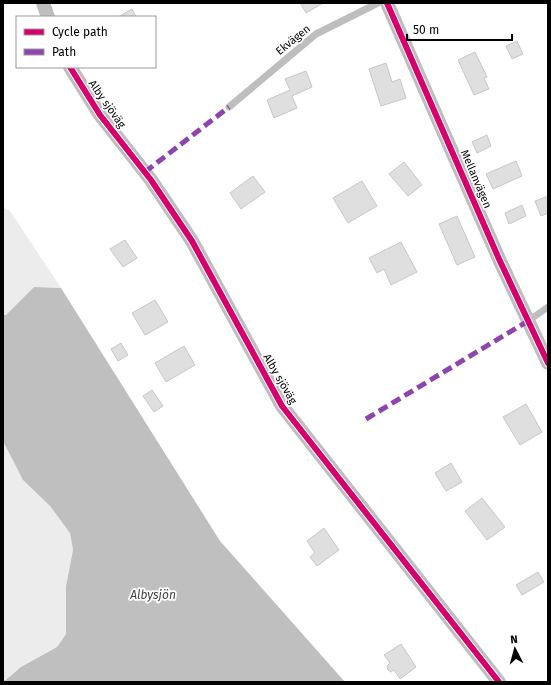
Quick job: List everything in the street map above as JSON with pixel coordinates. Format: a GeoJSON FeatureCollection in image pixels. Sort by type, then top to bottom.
{"type":"FeatureCollection","features":[{"type":"Feature","properties":{"kind":"street"},"geometry":{"type":"LineString","coordinates":[[43,3],[48,16]]}},
{"type":"Feature","properties":{"kind":"street","name":"Mellanvägen"},"geometry":{"type":"LineString","coordinates":[[387,3],[548,363]]}},
{"type":"Feature","properties":{"kind":"street","name":"Alby sjöväg"},"geometry":{"type":"LineString","coordinates":[[71,68],[100,115],[151,180],[192,241],[282,406],[499,682]]}},
{"type":"Feature","properties":{"kind":"lane","name":"Ekvägen"},"geometry":{"type":"LineString","coordinates":[[229,107],[316,34],[378,3]]}},
{"type":"Feature","properties":{"kind":"lane"},"geometry":{"type":"LineString","coordinates":[[528,320],[548,307]]}},
{"type":"Feature","properties":{"kind":"shaded area"},"geometry":{"type":"Polygon","coordinates":[[[3,207],[10,211],[61,288],[34,287],[6,315],[3,315],[3,207]]]}},
{"type":"Feature","properties":{"kind":"shaded area"},"geometry":{"type":"Polygon","coordinates":[[[3,441],[23,480],[50,506],[70,533],[73,550],[66,586],[66,634],[57,647],[21,667],[3,681],[3,441]]]}},
{"type":"Feature","properties":{"kind":"water","name":"Albysjön"},"geometry":{"type":"Polygon","coordinates":[[[34,287],[61,288],[220,541],[345,682],[3,682],[21,667],[57,647],[66,634],[66,586],[73,550],[70,533],[50,506],[23,480],[3,441],[3,315],[6,315],[34,287]]]}},
{"type":"Feature","properties":{"kind":"building"},"geometry":{"type":"Polygon","coordinates":[[[300,3],[323,3],[306,13],[300,3]]]}},
{"type":"Feature","properties":{"kind":"building"},"geometry":{"type":"Polygon","coordinates":[[[132,9],[136,16],[120,16],[132,9]]]}},
{"type":"Feature","properties":{"kind":"building"},"geometry":{"type":"Polygon","coordinates":[[[517,41],[523,54],[512,59],[506,46],[517,41]]]}},
{"type":"Feature","properties":{"kind":"building"},"geometry":{"type":"Polygon","coordinates":[[[475,52],[487,77],[484,78],[489,89],[474,95],[458,60],[475,52]]]}},
{"type":"Feature","properties":{"kind":"building"},"geometry":{"type":"Polygon","coordinates":[[[386,63],[392,82],[400,79],[406,98],[381,106],[369,69],[386,63]]]}},
{"type":"Feature","properties":{"kind":"building"},"geometry":{"type":"Polygon","coordinates":[[[306,71],[312,87],[292,96],[297,108],[274,118],[267,100],[290,90],[285,79],[306,71]]]}},
{"type":"Feature","properties":{"kind":"building"},"geometry":{"type":"Polygon","coordinates":[[[487,135],[491,146],[477,153],[472,142],[487,135]]]}},
{"type":"Feature","properties":{"kind":"building"},"geometry":{"type":"Polygon","coordinates":[[[516,161],[522,176],[493,189],[486,174],[516,161]]]}},
{"type":"Feature","properties":{"kind":"building"},"geometry":{"type":"Polygon","coordinates":[[[404,162],[422,185],[408,196],[389,174],[404,162]]]}},
{"type":"Feature","properties":{"kind":"building"},"geometry":{"type":"Polygon","coordinates":[[[253,176],[265,192],[241,209],[230,193],[253,176]]]}},
{"type":"Feature","properties":{"kind":"building"},"geometry":{"type":"Polygon","coordinates":[[[362,181],[377,206],[348,223],[333,198],[362,181]]]}},
{"type":"Feature","properties":{"kind":"building"},"geometry":{"type":"Polygon","coordinates":[[[548,196],[548,213],[541,216],[535,201],[548,196]]]}},
{"type":"Feature","properties":{"kind":"building"},"geometry":{"type":"Polygon","coordinates":[[[522,205],[526,216],[509,224],[505,213],[522,205]]]}},
{"type":"Feature","properties":{"kind":"building"},"geometry":{"type":"Polygon","coordinates":[[[457,216],[475,257],[457,265],[439,224],[457,216]]]}},
{"type":"Feature","properties":{"kind":"building"},"geometry":{"type":"Polygon","coordinates":[[[125,240],[137,258],[123,267],[110,249],[125,240]]]}},
{"type":"Feature","properties":{"kind":"building"},"geometry":{"type":"Polygon","coordinates":[[[401,242],[417,272],[391,285],[384,269],[377,273],[369,258],[401,242]]]}},
{"type":"Feature","properties":{"kind":"building"},"geometry":{"type":"Polygon","coordinates":[[[155,300],[168,322],[145,335],[132,313],[155,300]]]}},
{"type":"Feature","properties":{"kind":"building"},"geometry":{"type":"Polygon","coordinates":[[[121,343],[128,355],[118,361],[111,349],[121,343]]]}},
{"type":"Feature","properties":{"kind":"building"},"geometry":{"type":"Polygon","coordinates":[[[184,346],[195,365],[166,382],[155,363],[184,346]]]}},
{"type":"Feature","properties":{"kind":"building"},"geometry":{"type":"Polygon","coordinates":[[[152,390],[163,406],[154,412],[143,396],[152,390]]]}},
{"type":"Feature","properties":{"kind":"building"},"geometry":{"type":"Polygon","coordinates":[[[526,404],[542,432],[520,445],[503,417],[526,404]]]}},
{"type":"Feature","properties":{"kind":"building"},"geometry":{"type":"Polygon","coordinates":[[[451,463],[462,482],[446,491],[435,473],[451,463]]]}},
{"type":"Feature","properties":{"kind":"building"},"geometry":{"type":"Polygon","coordinates":[[[482,498],[505,527],[487,540],[465,511],[482,498]]]}},
{"type":"Feature","properties":{"kind":"building"},"geometry":{"type":"Polygon","coordinates":[[[324,528],[339,550],[317,566],[310,557],[315,553],[307,541],[324,528]]]}},
{"type":"Feature","properties":{"kind":"building"},"geometry":{"type":"Polygon","coordinates":[[[538,572],[544,582],[522,595],[516,585],[538,572]]]}},
{"type":"Feature","properties":{"kind":"building"},"geometry":{"type":"Polygon","coordinates":[[[401,644],[416,667],[400,679],[394,670],[391,672],[388,670],[387,666],[390,663],[384,655],[401,644]]]}},
{"type":"Feature","properties":{"kind":"marked path"},"geometry":{"type":"LineString","coordinates":[[145,172],[229,107]]}},
{"type":"Feature","properties":{"kind":"marked path"},"geometry":{"type":"LineString","coordinates":[[366,419],[528,321]]}},
{"type":"Feature","properties":{"kind":"cycle path"},"geometry":{"type":"LineString","coordinates":[[387,3],[499,259],[548,363]]}},
{"type":"Feature","properties":{"kind":"cycle path"},"geometry":{"type":"LineString","coordinates":[[71,68],[100,115],[151,180],[192,241],[282,406],[499,682]]}}]}
